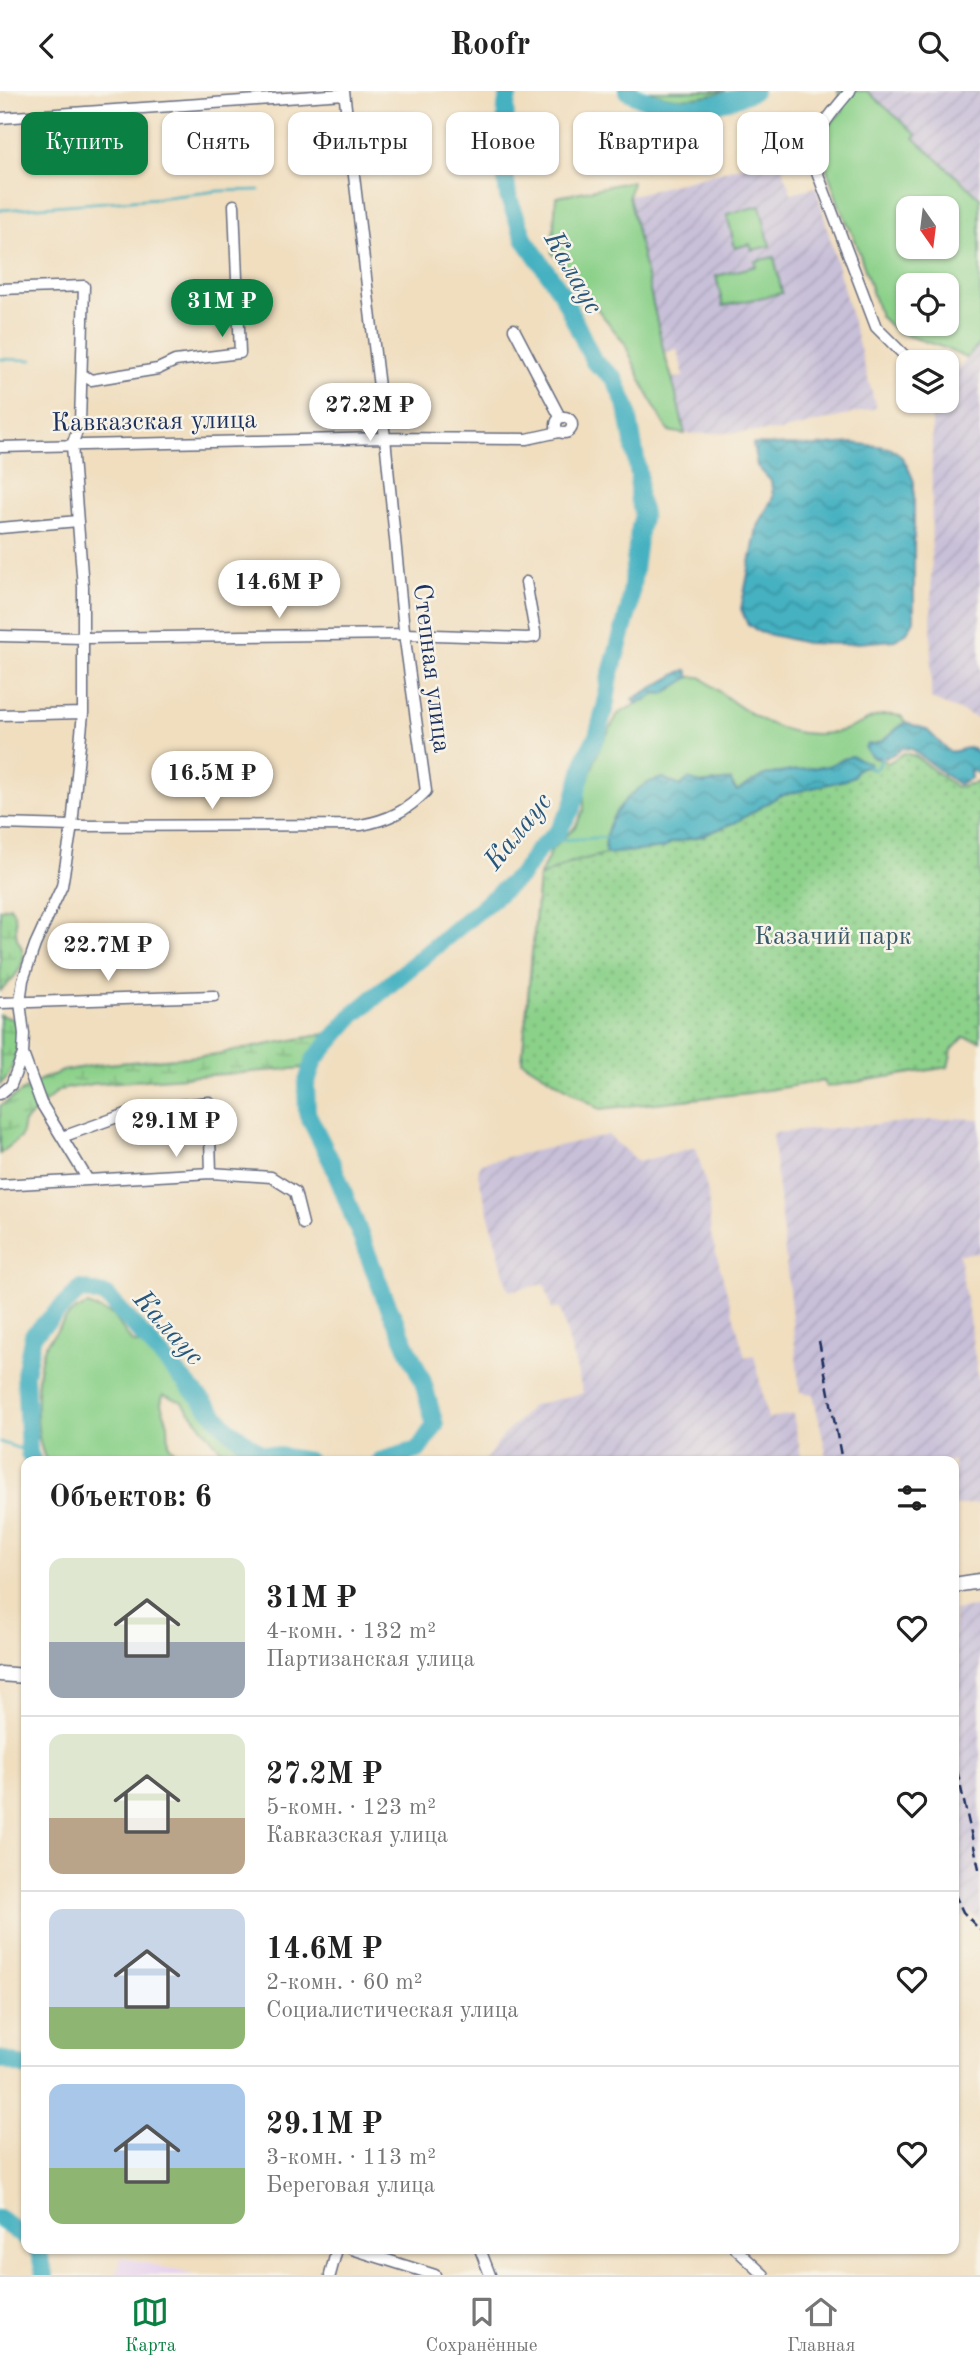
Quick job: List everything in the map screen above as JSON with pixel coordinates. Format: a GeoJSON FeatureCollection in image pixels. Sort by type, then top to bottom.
{"type":"FeatureCollection","features":[{"type":"Feature","properties":{"kind":"main road"},"geometry":{"type":"LineString","coordinates":[[959,1584],[980,1580]]}},
{"type":"Feature","properties":{"kind":"main road"},"geometry":{"type":"LineString","coordinates":[[0,1676],[21,1677]]}},
{"type":"Feature","properties":{"kind":"street"},"geometry":{"type":"LineString","coordinates":[[850,91],[822,124],[814,148],[814,164],[876,327],[899,350]]}},
{"type":"Feature","properties":{"kind":"street"},"geometry":{"type":"LineString","coordinates":[[0,118],[344,93]]}},
{"type":"Feature","properties":{"kind":"street","name":"Степная улица"},"geometry":{"type":"LineString","coordinates":[[72,826],[361,825],[397,815],[426,791],[405,635],[385,438],[344,93]]}},
{"type":"Feature","properties":{"kind":"street"},"geometry":{"type":"LineString","coordinates":[[83,375],[91,380],[158,369],[176,361],[240,353],[234,205]]}},
{"type":"Feature","properties":{"kind":"street"},"geometry":{"type":"LineString","coordinates":[[0,289],[84,286],[80,423],[72,445],[83,587],[83,713],[72,826],[62,886],[35,945],[23,980],[20,1002],[24,1034],[23,1054],[11,1085],[0,1094]]}},
{"type":"Feature","properties":{"kind":"street","name":"Кавказская улица"},"geometry":{"type":"LineString","coordinates":[[0,447],[385,438],[527,439],[559,432],[567,433],[572,427],[570,419],[560,417],[514,329]]}},
{"type":"Feature","properties":{"kind":"street"},"geometry":{"type":"LineString","coordinates":[[0,528],[78,521]]}},
{"type":"Feature","properties":{"kind":"street"},"geometry":{"type":"LineString","coordinates":[[0,636],[535,637],[526,582]]}},
{"type":"Feature","properties":{"kind":"street"},"geometry":{"type":"LineString","coordinates":[[0,715],[83,713]]}},
{"type":"Feature","properties":{"kind":"street"},"geometry":{"type":"LineString","coordinates":[[0,824],[72,826]]}},
{"type":"Feature","properties":{"kind":"street"},"geometry":{"type":"LineString","coordinates":[[0,1003],[214,996]]}},
{"type":"Feature","properties":{"kind":"street"},"geometry":{"type":"LineString","coordinates":[[23,1054],[41,1103],[88,1180]]}},
{"type":"Feature","properties":{"kind":"street"},"geometry":{"type":"LineString","coordinates":[[62,1136],[137,1110],[209,1102],[211,1173]]}},
{"type":"Feature","properties":{"kind":"street"},"geometry":{"type":"LineString","coordinates":[[0,1185],[211,1173],[271,1177],[295,1192],[303,1224]]}},
{"type":"Feature","properties":{"kind":"street"},"geometry":{"type":"LineString","coordinates":[[330,2275],[336,2254]]}},
{"type":"Feature","properties":{"kind":"street"},"geometry":{"type":"LineString","coordinates":[[368,2254],[435,2275]]}},
{"type":"Feature","properties":{"kind":"street"},"geometry":{"type":"LineString","coordinates":[[482,2254],[490,2275]]}},
{"type":"Feature","properties":{"kind":"street"},"geometry":{"type":"LineString","coordinates":[[741,2254],[764,2275]]}},
{"type":"Feature","properties":{"kind":"shaded area"},"geometry":{"type":"Polygon","coordinates":[[[867,91],[980,91],[980,198],[914,138],[916,135],[867,91]]]}},
{"type":"Feature","properties":{"kind":"shaded area"},"geometry":{"type":"Polygon","coordinates":[[[737,167],[737,175],[785,175],[791,193],[816,187],[876,408],[781,431],[685,434],[672,378],[684,377],[677,349],[664,353],[629,196],[708,175],[723,175],[723,171],[737,167]]]}},
{"type":"Feature","properties":{"kind":"shaded area"},"geometry":{"type":"Polygon","coordinates":[[[980,344],[980,719],[931,699],[932,414],[959,413],[959,368],[980,344]]]}},
{"type":"Feature","properties":{"kind":"shaded area"},"geometry":{"type":"Polygon","coordinates":[[[957,1118],[980,1119],[980,1253],[959,1254],[980,1390],[980,1503],[959,1505],[959,1456],[827,1456],[813,1394],[800,1392],[772,1133],[957,1118]]]}},
{"type":"Feature","properties":{"kind":"shaded area"},"geometry":{"type":"Polygon","coordinates":[[[608,1135],[638,1162],[696,1147],[708,1193],[711,1235],[745,1357],[754,1355],[768,1419],[793,1414],[801,1456],[488,1456],[533,1405],[583,1393],[560,1308],[552,1310],[545,1284],[509,1291],[478,1174],[480,1163],[608,1135]]]}},
{"type":"Feature","properties":{"kind":"shaded area"},"geometry":{"type":"Polygon","coordinates":[[[980,1606],[980,1920],[969,1913],[959,1919],[959,1609],[980,1606]]]}},
{"type":"Feature","properties":{"kind":"shaded area"},"geometry":{"type":"Polygon","coordinates":[[[121,2257],[195,2275],[116,2275],[121,2257]]]}},
{"type":"Feature","properties":{"kind":"green space"},"geometry":{"type":"Polygon","coordinates":[[[649,91],[726,91],[688,98],[668,97],[649,91]]]}},
{"type":"Feature","properties":{"kind":"green space"},"geometry":{"type":"Polygon","coordinates":[[[838,91],[867,91],[917,135],[914,138],[980,198],[980,344],[966,358],[959,355],[959,350],[949,350],[908,336],[959,336],[959,273],[896,273],[896,332],[880,316],[856,242],[829,175],[829,125],[844,109],[838,91]]]}},
{"type":"Feature","properties":{"kind":"green space"},"geometry":{"type":"Polygon","coordinates":[[[632,181],[629,196],[685,434],[668,431],[625,344],[577,288],[572,270],[552,253],[556,197],[632,181]]]}},
{"type":"Feature","properties":{"kind":"green space"},"geometry":{"type":"Polygon","coordinates":[[[760,206],[770,246],[752,250],[750,244],[735,248],[727,214],[760,206]]]}},
{"type":"Feature","properties":{"kind":"green space"},"geometry":{"type":"Polygon","coordinates":[[[774,257],[782,293],[723,306],[716,276],[756,266],[755,261],[774,257]]]}},
{"type":"Feature","properties":{"kind":"green space"},"geometry":{"type":"Polygon","coordinates":[[[690,677],[701,677],[749,713],[784,729],[823,734],[844,730],[883,715],[901,716],[906,723],[884,740],[867,744],[865,748],[873,758],[881,759],[879,766],[873,770],[869,763],[845,758],[828,766],[764,775],[737,791],[730,780],[680,786],[663,778],[651,783],[630,797],[613,816],[608,828],[606,854],[569,863],[539,877],[552,849],[575,827],[584,809],[584,791],[600,747],[618,714],[656,693],[663,694],[690,677]]]}},
{"type":"Feature","properties":{"kind":"green space","name":"Казачий парк"},"geometry":{"type":"Polygon","coordinates":[[[904,753],[915,756],[956,787],[980,782],[980,1041],[964,1037],[952,1050],[948,1067],[826,1087],[823,1081],[749,1093],[600,1109],[522,1061],[539,877],[569,863],[606,854],[664,848],[671,843],[702,836],[736,822],[779,796],[845,780],[857,769],[864,766],[873,770],[879,766],[881,759],[888,763],[904,753]]]}},
{"type":"Feature","properties":{"kind":"green space"},"geometry":{"type":"Polygon","coordinates":[[[10,906],[15,918],[23,961],[14,978],[0,991],[0,909],[10,906]]]}},
{"type":"Feature","properties":{"kind":"green space"},"geometry":{"type":"Polygon","coordinates":[[[0,1015],[13,1019],[18,1044],[14,1062],[0,1085],[0,1015]]]}},
{"type":"Feature","properties":{"kind":"green space"},"geometry":{"type":"Polygon","coordinates":[[[325,1034],[304,1068],[92,1084],[59,1090],[24,1122],[21,1137],[0,1154],[0,1106],[40,1080],[63,1071],[95,1065],[211,1055],[325,1034]]]}},
{"type":"Feature","properties":{"kind":"green space"},"geometry":{"type":"Polygon","coordinates":[[[88,1305],[113,1315],[132,1342],[142,1345],[242,1452],[240,1456],[230,1456],[222,1451],[181,1401],[163,1395],[161,1404],[168,1424],[169,1445],[179,1456],[44,1456],[37,1421],[37,1386],[42,1356],[48,1341],[77,1310],[88,1305]]]}},
{"type":"Feature","properties":{"kind":"water"},"geometry":{"type":"Polygon","coordinates":[[[852,443],[892,449],[903,459],[914,482],[914,620],[907,632],[895,640],[845,644],[806,643],[759,632],[747,623],[741,609],[757,528],[773,497],[771,481],[757,466],[753,444],[815,446],[852,443]]]}},
{"type":"Feature","properties":{"kind":"water"},"geometry":{"type":"Polygon","coordinates":[[[687,670],[690,677],[663,694],[656,693],[636,703],[633,699],[680,672],[687,670]]]}},
{"type":"Feature","properties":{"kind":"water"},"geometry":{"type":"Polygon","coordinates":[[[906,723],[926,729],[948,751],[973,748],[980,758],[980,774],[970,770],[971,778],[958,784],[911,749],[902,748],[882,757],[868,753],[865,748],[867,744],[878,743],[906,723]]]}},
{"type":"Feature","properties":{"kind":"water"},"geometry":{"type":"Polygon","coordinates":[[[851,756],[869,763],[870,768],[864,766],[857,769],[854,776],[845,780],[779,796],[736,822],[702,836],[671,843],[664,848],[606,854],[607,832],[616,813],[629,796],[649,782],[663,778],[680,786],[688,779],[703,784],[731,780],[737,791],[764,775],[828,766],[851,756]]]}},
{"type":"Feature","properties":{"kind":"waterway","name":"Калаус"},"geometry":{"type":"LineString","coordinates":[[397,1456],[418,1450],[435,1425],[423,1382],[384,1296],[333,1165],[307,1113],[306,1085],[314,1060],[353,1015],[522,874],[537,851],[558,831],[572,808],[587,754],[597,736],[629,609],[643,514],[638,496],[639,476],[627,408],[614,378],[594,362],[561,292],[525,240],[508,196],[504,165],[509,91]]}},
{"type":"Feature","properties":{"kind":"waterway","name":"Калаус"},"geometry":{"type":"LineString","coordinates":[[627,91],[643,99],[674,107],[721,103],[754,91]]}},
{"type":"Feature","properties":{"kind":"waterway"},"geometry":{"type":"LineString","coordinates":[[0,210],[218,191],[259,190]]}},
{"type":"Feature","properties":{"kind":"waterway"},"geometry":{"type":"LineString","coordinates":[[0,359],[32,360]]}},
{"type":"Feature","properties":{"kind":"waterway"},"geometry":{"type":"LineString","coordinates":[[867,765],[875,769],[882,756]]}},
{"type":"Feature","properties":{"kind":"waterway"},"geometry":{"type":"LineString","coordinates":[[548,841],[607,837]]}},
{"type":"Feature","properties":{"kind":"waterway","name":"Калаус"},"geometry":{"type":"LineString","coordinates":[[30,1456],[25,1374],[33,1335],[81,1289],[107,1296],[228,1429],[260,1453],[278,1456]]}},
{"type":"Feature","properties":{"kind":"waterway"},"geometry":{"type":"LineString","coordinates":[[0,1442],[29,1452]]}},
{"type":"Feature","properties":{"kind":"waterway","name":"Калаус"},"geometry":{"type":"LineString","coordinates":[[0,2059],[21,2065]]}},
{"type":"Feature","properties":{"kind":"waterway","name":"Калаус"},"geometry":{"type":"LineString","coordinates":[[0,2219],[21,2235]]}},
{"type":"Feature","properties":{"kind":"waterway","name":"Калаус"},"geometry":{"type":"LineString","coordinates":[[39,2254],[45,2275]]}},
{"type":"Feature","properties":{"kind":"railway"},"geometry":{"type":"LineString","coordinates":[[819,1341],[841,1456]]}},
{"type":"Feature","properties":{"kind":"railway"},"geometry":{"type":"LineString","coordinates":[[959,1779],[980,1873]]}},
{"type":"Feature","properties":{"kind":"railway"},"geometry":{"type":"LineString","coordinates":[[959,1904],[963,1912],[980,1930]]}}]}
